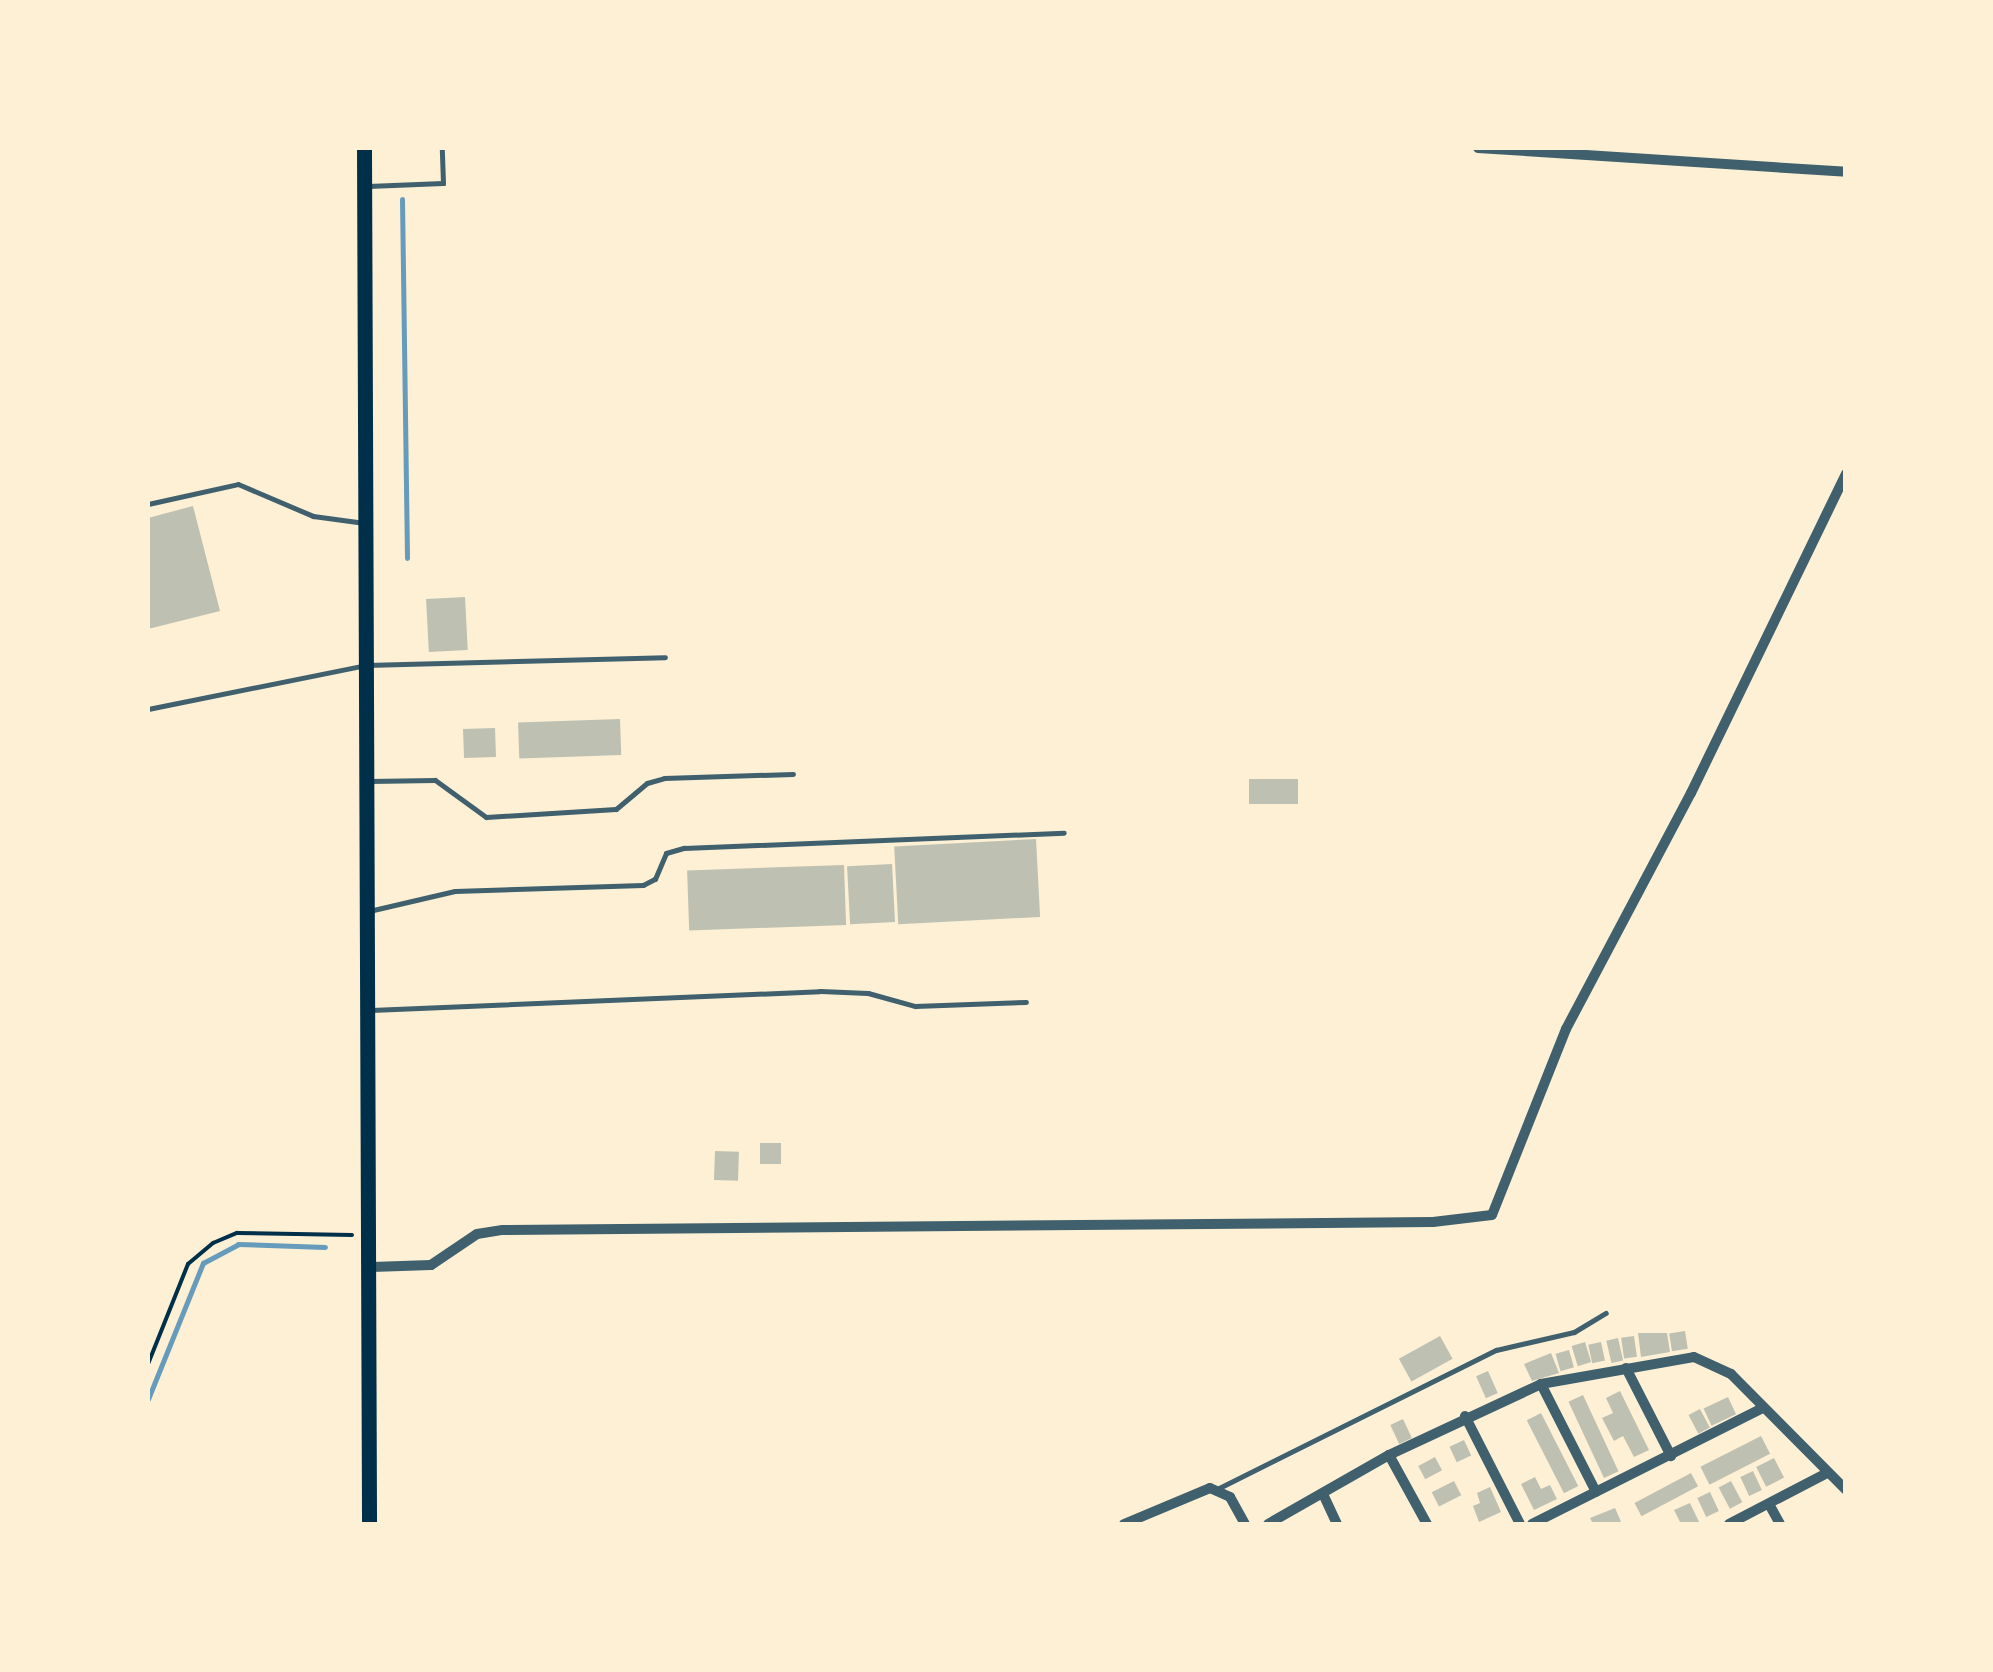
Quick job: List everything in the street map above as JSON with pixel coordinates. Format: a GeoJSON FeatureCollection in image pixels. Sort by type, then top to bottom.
{"type":"FeatureCollection","features":[{"type":"Feature","properties":{"kind":"main road"},"geometry":{"type":"LineString","coordinates":[[364,148],[366,912],[372,1236],[369,1524]]}},
{"type":"Feature","properties":{"kind":"street"},"geometry":{"type":"LineString","coordinates":[[1478,148],[1551,148],[1846,172]]}},
{"type":"Feature","properties":{"kind":"street"},"geometry":{"type":"LineString","coordinates":[[372,1267],[431,1265],[476,1234],[503,1230],[1433,1222],[1492,1215],[1566,1028],[1691,793],[1846,474]]}},
{"type":"Feature","properties":{"kind":"street"},"geometry":{"type":"LineString","coordinates":[[1268,1524],[1388,1455],[1541,1384],[1626,1368],[1712,1360],[1846,1490]]}},
{"type":"Feature","properties":{"kind":"street"},"geometry":{"type":"LineString","coordinates":[[1626,1368],[1671,1456]]}},
{"type":"Feature","properties":{"kind":"street"},"geometry":{"type":"LineString","coordinates":[[1541,1384],[1596,1492]]}},
{"type":"Feature","properties":{"kind":"street"},"geometry":{"type":"LineString","coordinates":[[1532,1524],[1761,1409]]}},
{"type":"Feature","properties":{"kind":"street"},"geometry":{"type":"LineString","coordinates":[[1465,1416],[1520,1524]]}},
{"type":"Feature","properties":{"kind":"street"},"geometry":{"type":"LineString","coordinates":[[1388,1455],[1427,1524]]}},
{"type":"Feature","properties":{"kind":"street"},"geometry":{"type":"LineString","coordinates":[[1729,1524],[1827,1473]]}},
{"type":"Feature","properties":{"kind":"street"},"geometry":{"type":"LineString","coordinates":[[1124,1524],[1217,1489],[1230,1496],[1246,1524]]}},
{"type":"Feature","properties":{"kind":"street"},"geometry":{"type":"LineString","coordinates":[[1323,1494],[1338,1524]]}},
{"type":"Feature","properties":{"kind":"street"},"geometry":{"type":"LineString","coordinates":[[1768,1504],[1780,1524]]}},
{"type":"Feature","properties":{"kind":"lane"},"geometry":{"type":"LineString","coordinates":[[365,186],[442,183],[442,148]]}},
{"type":"Feature","properties":{"kind":"lane"},"geometry":{"type":"LineString","coordinates":[[148,504],[238,484],[314,516],[366,523]]}},
{"type":"Feature","properties":{"kind":"lane"},"geometry":{"type":"LineString","coordinates":[[148,709],[366,665],[665,657]]}},
{"type":"Feature","properties":{"kind":"lane"},"geometry":{"type":"LineString","coordinates":[[366,781],[435,780],[486,817],[616,809],[647,782],[664,778],[793,774]]}},
{"type":"Feature","properties":{"kind":"lane"},"geometry":{"type":"LineString","coordinates":[[366,912],[455,891],[643,885],[654,878],[666,853],[684,848],[1064,833]]}},
{"type":"Feature","properties":{"kind":"lane"},"geometry":{"type":"LineString","coordinates":[[370,1010],[438,1012],[820,991],[868,993],[916,1006],[1026,1002]]}},
{"type":"Feature","properties":{"kind":"lane"},"geometry":{"type":"LineString","coordinates":[[1217,1489],[1496,1350],[1574,1332],[1606,1313]]}},
{"type":"Feature","properties":{"kind":"path"},"geometry":{"type":"LineString","coordinates":[[148,1364],[188,1264],[212,1243],[260,1232],[372,1236]]}},
{"type":"Feature","properties":{"kind":"building"},"geometry":{"type":"Polygon","coordinates":[[[193,506],[220,611],[148,629],[148,518],[193,506]]]}},
{"type":"Feature","properties":{"kind":"building"},"geometry":{"type":"Polygon","coordinates":[[[465,597],[468,650],[429,652],[426,599],[465,597]]]}},
{"type":"Feature","properties":{"kind":"building"},"geometry":{"type":"Polygon","coordinates":[[[620,719],[621,755],[519,759],[518,723],[620,719]]]}},
{"type":"Feature","properties":{"kind":"building"},"geometry":{"type":"Polygon","coordinates":[[[495,728],[496,757],[464,758],[463,729],[495,728]]]}},
{"type":"Feature","properties":{"kind":"building"},"geometry":{"type":"Polygon","coordinates":[[[1249,779],[1298,779],[1298,804],[1249,804],[1249,779]]]}},
{"type":"Feature","properties":{"kind":"building"},"geometry":{"type":"Polygon","coordinates":[[[1036,839],[1040,917],[898,924],[894,846],[1036,839]]]}},
{"type":"Feature","properties":{"kind":"building"},"geometry":{"type":"Polygon","coordinates":[[[892,864],[895,922],[850,924],[847,866],[892,864]]]}},
{"type":"Feature","properties":{"kind":"building"},"geometry":{"type":"Polygon","coordinates":[[[844,865],[846,925],[689,930],[687,870],[844,865]]]}},
{"type":"Feature","properties":{"kind":"building"},"geometry":{"type":"Polygon","coordinates":[[[760,1143],[781,1143],[781,1164],[760,1164],[760,1143]]]}},
{"type":"Feature","properties":{"kind":"building"},"geometry":{"type":"Polygon","coordinates":[[[715,1151],[739,1152],[738,1181],[714,1180],[715,1151]]]}},
{"type":"Feature","properties":{"kind":"building"},"geometry":{"type":"Polygon","coordinates":[[[1685,1331],[1688,1349],[1672,1351],[1669,1334],[1685,1331]]]}},
{"type":"Feature","properties":{"kind":"building"},"geometry":{"type":"Polygon","coordinates":[[[1638,1333],[1667,1333],[1670,1352],[1641,1357],[1638,1333]]]}},
{"type":"Feature","properties":{"kind":"building"},"geometry":{"type":"Polygon","coordinates":[[[1440,1336],[1453,1359],[1411,1382],[1399,1359],[1440,1336]]]}},
{"type":"Feature","properties":{"kind":"building"},"geometry":{"type":"Polygon","coordinates":[[[1634,1336],[1637,1357],[1624,1359],[1621,1338],[1634,1336]]]}},
{"type":"Feature","properties":{"kind":"building"},"geometry":{"type":"Polygon","coordinates":[[[1618,1338],[1623,1360],[1611,1363],[1606,1341],[1618,1338]]]}},
{"type":"Feature","properties":{"kind":"building"},"geometry":{"type":"Polygon","coordinates":[[[1585,1342],[1591,1362],[1578,1366],[1572,1346],[1585,1342]]]}},
{"type":"Feature","properties":{"kind":"building"},"geometry":{"type":"Polygon","coordinates":[[[1601,1342],[1605,1361],[1592,1363],[1588,1345],[1601,1342]]]}},
{"type":"Feature","properties":{"kind":"building"},"geometry":{"type":"Polygon","coordinates":[[[1569,1350],[1574,1367],[1561,1371],[1556,1354],[1569,1350]]]}},
{"type":"Feature","properties":{"kind":"building"},"geometry":{"type":"Polygon","coordinates":[[[1551,1353],[1559,1373],[1532,1381],[1524,1364],[1551,1353]]]}},
{"type":"Feature","properties":{"kind":"building"},"geometry":{"type":"Polygon","coordinates":[[[1488,1371],[1498,1393],[1486,1398],[1476,1376],[1488,1371]]]}},
{"type":"Feature","properties":{"kind":"building"},"geometry":{"type":"Polygon","coordinates":[[[1620,1391],[1649,1450],[1634,1457],[1623,1436],[1614,1441],[1602,1418],[1613,1413],[1606,1398],[1620,1391]]]}},
{"type":"Feature","properties":{"kind":"building"},"geometry":{"type":"Polygon","coordinates":[[[1583,1395],[1618,1471],[1604,1478],[1568,1402],[1583,1395]]]}},
{"type":"Feature","properties":{"kind":"building"},"geometry":{"type":"Polygon","coordinates":[[[1728,1397],[1736,1414],[1712,1426],[1704,1408],[1728,1397]]]}},
{"type":"Feature","properties":{"kind":"building"},"geometry":{"type":"Polygon","coordinates":[[[1700,1409],[1710,1428],[1698,1434],[1689,1415],[1700,1409]]]}},
{"type":"Feature","properties":{"kind":"building"},"geometry":{"type":"Polygon","coordinates":[[[1541,1413],[1578,1486],[1564,1493],[1527,1420],[1541,1413]]]}},
{"type":"Feature","properties":{"kind":"building"},"geometry":{"type":"Polygon","coordinates":[[[1403,1419],[1412,1438],[1399,1444],[1390,1425],[1403,1419]]]}},
{"type":"Feature","properties":{"kind":"building"},"geometry":{"type":"Polygon","coordinates":[[[1761,1436],[1770,1454],[1709,1485],[1700,1467],[1761,1436]]]}},
{"type":"Feature","properties":{"kind":"building"},"geometry":{"type":"Polygon","coordinates":[[[1464,1440],[1471,1455],[1457,1462],[1449,1447],[1464,1440]]]}},
{"type":"Feature","properties":{"kind":"building"},"geometry":{"type":"Polygon","coordinates":[[[1435,1457],[1442,1470],[1425,1479],[1418,1466],[1435,1457]]]}},
{"type":"Feature","properties":{"kind":"building"},"geometry":{"type":"Polygon","coordinates":[[[1774,1458],[1784,1478],[1766,1487],[1756,1467],[1774,1458]]]}},
{"type":"Feature","properties":{"kind":"building"},"geometry":{"type":"Polygon","coordinates":[[[1753,1471],[1762,1490],[1749,1496],[1740,1477],[1753,1471]]]}},
{"type":"Feature","properties":{"kind":"building"},"geometry":{"type":"Polygon","coordinates":[[[1691,1473],[1698,1486],[1642,1516],[1634,1503],[1691,1473]]]}},
{"type":"Feature","properties":{"kind":"building"},"geometry":{"type":"Polygon","coordinates":[[[1535,1477],[1541,1489],[1550,1485],[1557,1499],[1534,1510],[1521,1484],[1535,1477]]]}},
{"type":"Feature","properties":{"kind":"building"},"geometry":{"type":"Polygon","coordinates":[[[1454,1481],[1461,1495],[1439,1507],[1432,1492],[1454,1481]]]}},
{"type":"Feature","properties":{"kind":"building"},"geometry":{"type":"Polygon","coordinates":[[[1731,1481],[1742,1502],[1730,1509],[1719,1488],[1731,1481]]]}},
{"type":"Feature","properties":{"kind":"building"},"geometry":{"type":"Polygon","coordinates":[[[1490,1487],[1501,1512],[1479,1522],[1473,1506],[1480,1503],[1477,1493],[1490,1487]]]}},
{"type":"Feature","properties":{"kind":"building"},"geometry":{"type":"Polygon","coordinates":[[[1710,1492],[1719,1511],[1706,1517],[1697,1498],[1710,1492]]]}},
{"type":"Feature","properties":{"kind":"building"},"geometry":{"type":"Polygon","coordinates":[[[1690,1503],[1700,1524],[1681,1524],[1674,1510],[1690,1503]]]}},
{"type":"Feature","properties":{"kind":"building"},"geometry":{"type":"Polygon","coordinates":[[[1615,1508],[1622,1524],[1593,1524],[1590,1518],[1615,1508]]]}},
{"type":"Feature","properties":{"kind":"waterway"},"geometry":{"type":"LineString","coordinates":[[402,199],[407,558]]}},
{"type":"Feature","properties":{"kind":"waterway"},"geometry":{"type":"LineString","coordinates":[[148,1399],[203,1263],[238,1244],[325,1247]]}}]}
